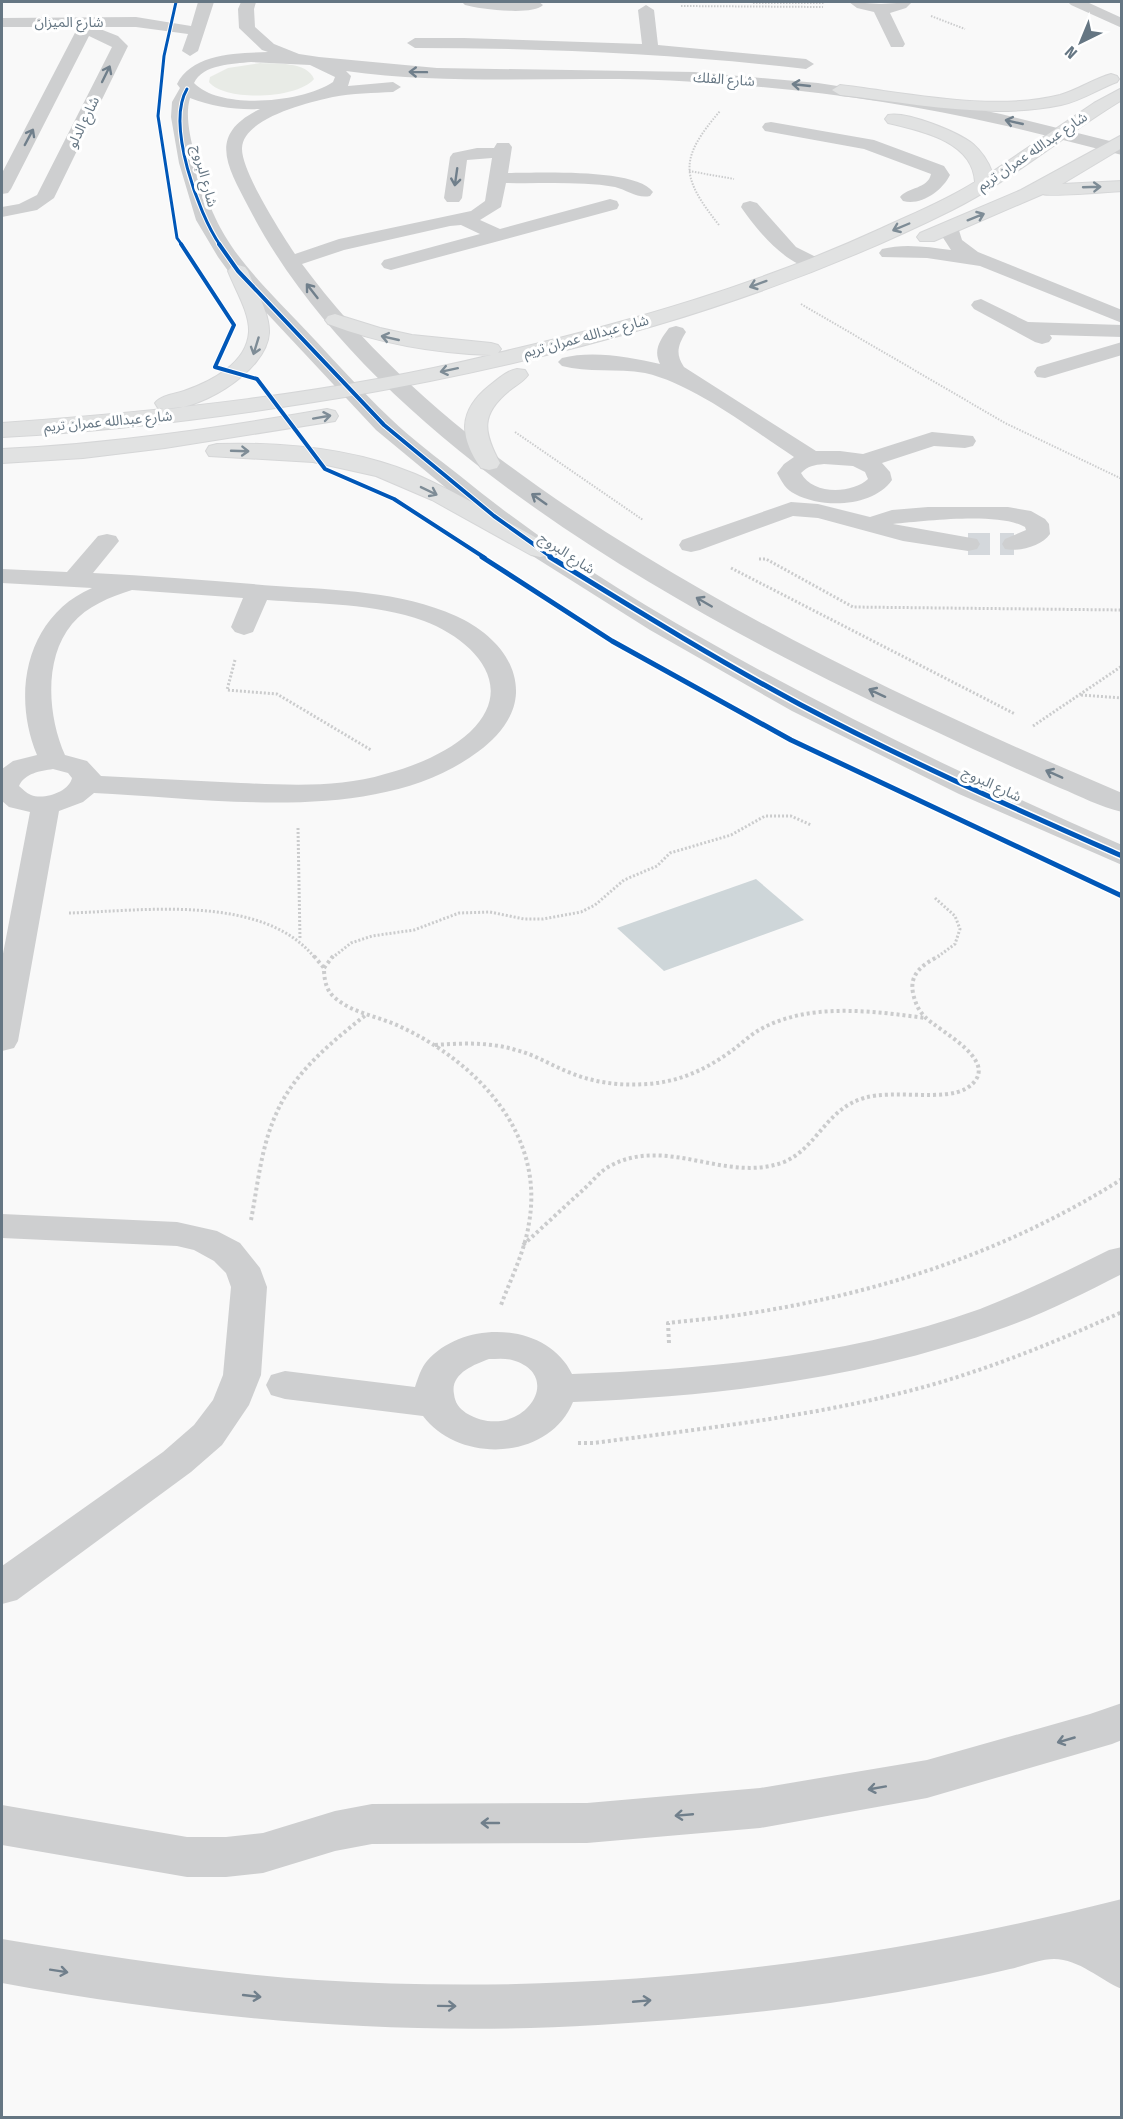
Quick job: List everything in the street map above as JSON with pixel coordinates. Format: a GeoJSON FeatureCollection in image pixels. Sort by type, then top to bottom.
{"type":"FeatureCollection","features":[{"type":"Feature","properties":{"kind":"main road"},"geometry":{"type":"LineString","coordinates":[[840,90],[974,104],[1013,105],[1063,99],[1086,91],[1104,81],[1122,77]]}},
{"type":"Feature","properties":{"kind":"main road","name":"شارع عبدالله عمران تريم"},"geometry":{"type":"LineString","coordinates":[[2,430],[184,415],[349,390],[552,346],[649,320],[736,292],[911,223],[984,186],[1026,148],[1060,134],[1122,93]]}},
{"type":"Feature","properties":{"kind":"main road"},"geometry":{"type":"LineString","coordinates":[[894,118],[940,133],[971,152],[981,163],[985,174],[984,186]]}},
{"type":"Feature","properties":{"kind":"main road","name":"شارع عبدالله عمران تريم"},"geometry":{"type":"LineString","coordinates":[[858,266],[1022,198],[1118,146]]}},
{"type":"Feature","properties":{"kind":"main road"},"geometry":{"type":"LineString","coordinates":[[1022,198],[1046,191],[1075,187],[1122,186]]}},
{"type":"Feature","properties":{"kind":"main road"},"geometry":{"type":"LineString","coordinates":[[2,430],[133,411],[174,402],[208,389],[235,374],[256,352],[260,331],[238,271]]}},
{"type":"Feature","properties":{"kind":"main road"},"geometry":{"type":"LineString","coordinates":[[764,304],[786,296]]}},
{"type":"Feature","properties":{"kind":"main road","name":"شارع عبدالله عمران تريم"},"geometry":{"type":"LineString","coordinates":[[465,387],[569,362],[742,312]]}},
{"type":"Feature","properties":{"kind":"main road"},"geometry":{"type":"LineString","coordinates":[[335,320],[362,331],[432,345],[502,349],[552,346]]}},
{"type":"Feature","properties":{"kind":"main road"},"geometry":{"type":"LineString","coordinates":[[489,463],[477,444],[474,425],[480,407],[495,390],[517,375]]}},
{"type":"Feature","properties":{"kind":"main road","name":"شارع عبدالله عمران تريم"},"geometry":{"type":"LineString","coordinates":[[2,456],[35,455],[225,434],[422,398]]}},
{"type":"Feature","properties":{"kind":"main road"},"geometry":{"type":"LineString","coordinates":[[35,455],[226,450],[315,455],[362,465],[405,479],[540,550]]}},
{"type":"Feature","properties":{"kind":"street"},"geometry":{"type":"LineString","coordinates":[[466,2],[484,5],[535,5]]}},
{"type":"Feature","properties":{"kind":"street"},"geometry":{"type":"LineString","coordinates":[[860,3],[880,8],[905,2]]}},
{"type":"Feature","properties":{"kind":"street"},"geometry":{"type":"LineString","coordinates":[[1076,2],[1122,24]]}},
{"type":"Feature","properties":{"kind":"street"},"geometry":{"type":"LineString","coordinates":[[267,3],[247,5],[247,28],[268,47],[299,58]]}},
{"type":"Feature","properties":{"kind":"street","name":"شارع الميزان"},"geometry":{"type":"LineString","coordinates":[[136,22],[204,6]]}},
{"type":"Feature","properties":{"kind":"street","name":"شارع البروج"},"geometry":{"type":"LineString","coordinates":[[204,6],[189,55],[188,82],[180,106],[180,115],[184,146],[196,196],[205,220],[219,245],[238,271],[368,409],[494,516],[540,550],[659,625],[802,705],[969,788],[1122,856]]}},
{"type":"Feature","properties":{"kind":"street"},"geometry":{"type":"LineString","coordinates":[[880,8],[897,44]]}},
{"type":"Feature","properties":{"kind":"street"},"geometry":{"type":"LineString","coordinates":[[646,10],[650,48]]}},
{"type":"Feature","properties":{"kind":"street","name":"شارع الميزان"},"geometry":{"type":"LineString","coordinates":[[2,22],[87,24],[136,22],[196,30]]}},
{"type":"Feature","properties":{"kind":"street"},"geometry":{"type":"LineString","coordinates":[[2,189],[87,24]]}},
{"type":"Feature","properties":{"kind":"street","name":"شارع الدلو"},"geometry":{"type":"LineString","coordinates":[[2,212],[38,204],[45,198],[120,46],[117,41],[90,32],[87,24]]}},
{"type":"Feature","properties":{"kind":"street"},"geometry":{"type":"LineString","coordinates":[[415,43],[590,49],[650,48],[820,65]]}},
{"type":"Feature","properties":{"kind":"street"},"geometry":{"type":"LineString","coordinates":[[541,72],[570,63],[590,49]]}},
{"type":"Feature","properties":{"kind":"street"},"geometry":{"type":"LineString","coordinates":[[590,49],[604,64],[634,74]]}},
{"type":"Feature","properties":{"kind":"street"},"geometry":{"type":"LineString","coordinates":[[293,102],[241,104],[198,96],[188,82],[202,68],[238,59],[299,58]]}},
{"type":"Feature","properties":{"kind":"street","name":"شارع الفلك"},"geometry":{"type":"LineString","coordinates":[[299,58],[358,68],[409,72],[634,74],[726,79],[840,90],[963,110],[1118,146]]}},
{"type":"Feature","properties":{"kind":"street"},"geometry":{"type":"LineString","coordinates":[[320,62],[335,68],[343,76],[341,84],[330,92]]}},
{"type":"Feature","properties":{"kind":"street","name":"شارع الفلك"},"geometry":{"type":"LineString","coordinates":[[293,102],[330,92],[443,85],[563,86],[733,96]]}},
{"type":"Feature","properties":{"kind":"street"},"geometry":{"type":"LineString","coordinates":[[533,90],[563,86]]}},
{"type":"Feature","properties":{"kind":"street"},"geometry":{"type":"LineString","coordinates":[[266,132],[284,121],[328,105],[385,94],[409,93]]}},
{"type":"Feature","properties":{"kind":"street"},"geometry":{"type":"LineString","coordinates":[[235,158],[233,144],[241,130],[258,116],[293,102]]}},
{"type":"Feature","properties":{"kind":"street"},"geometry":{"type":"LineString","coordinates":[[874,115],[983,137]]}},
{"type":"Feature","properties":{"kind":"street"},"geometry":{"type":"LineString","coordinates":[[771,125],[868,144],[921,162],[925,175],[933,183],[926,191],[909,197]]}},
{"type":"Feature","properties":{"kind":"street"},"geometry":{"type":"LineString","coordinates":[[235,158],[250,145]]}},
{"type":"Feature","properties":{"kind":"street"},"geometry":{"type":"LineString","coordinates":[[1026,148],[1122,174]]}},
{"type":"Feature","properties":{"kind":"street"},"geometry":{"type":"LineString","coordinates":[[290,262],[339,245],[477,215],[494,203],[503,150],[459,157],[453,198]]}},
{"type":"Feature","properties":{"kind":"street","name":"شارع البروج"},"geometry":{"type":"LineString","coordinates":[[235,158],[268,227],[290,262],[335,320],[393,382],[422,398],[489,463],[563,516],[641,565],[751,629],[866,688],[997,750],[1122,804]]}},
{"type":"Feature","properties":{"kind":"street"},"geometry":{"type":"LineString","coordinates":[[499,178],[612,174]]}},
{"type":"Feature","properties":{"kind":"street"},"geometry":{"type":"LineString","coordinates":[[2,219],[40,212],[60,204],[67,195],[70,183],[57,175]]}},
{"type":"Feature","properties":{"kind":"street"},"geometry":{"type":"LineString","coordinates":[[499,178],[620,188],[639,193]]}},
{"type":"Feature","properties":{"kind":"street"},"geometry":{"type":"LineString","coordinates":[[391,264],[610,205]]}},
{"type":"Feature","properties":{"kind":"street"},"geometry":{"type":"LineString","coordinates":[[756,207],[783,245],[797,256],[817,261]]}},
{"type":"Feature","properties":{"kind":"street"},"geometry":{"type":"LineString","coordinates":[[315,234],[463,219],[498,235]]}},
{"type":"Feature","properties":{"kind":"street"},"geometry":{"type":"LineString","coordinates":[[268,227],[294,233]]}},
{"type":"Feature","properties":{"kind":"street"},"geometry":{"type":"LineString","coordinates":[[950,228],[949,233],[954,244],[983,262],[1122,317]]}},
{"type":"Feature","properties":{"kind":"street"},"geometry":{"type":"LineString","coordinates":[[889,254],[937,253],[983,262]]}},
{"type":"Feature","properties":{"kind":"street"},"geometry":{"type":"LineString","coordinates":[[981,305],[1057,346]]}},
{"type":"Feature","properties":{"kind":"street"},"geometry":{"type":"LineString","coordinates":[[1028,330],[1122,333]]}},
{"type":"Feature","properties":{"kind":"street"},"geometry":{"type":"LineString","coordinates":[[676,332],[668,342],[666,352],[668,362],[676,372],[812,458]]}},
{"type":"Feature","properties":{"kind":"street"},"geometry":{"type":"LineString","coordinates":[[1122,348],[1049,374],[1122,356]]}},
{"type":"Feature","properties":{"kind":"street"},"geometry":{"type":"LineString","coordinates":[[569,362],[614,362],[635,365],[674,375],[689,382]]}},
{"type":"Feature","properties":{"kind":"street"},"geometry":{"type":"LineString","coordinates":[[801,488],[789,472],[801,462],[812,458],[837,457],[869,465],[928,450],[961,445]]}},
{"type":"Feature","properties":{"kind":"street"},"geometry":{"type":"LineString","coordinates":[[741,509],[801,488],[833,496],[860,494],[870,490],[880,480],[869,465]]}},
{"type":"Feature","properties":{"kind":"street"},"geometry":{"type":"LineString","coordinates":[[691,545],[791,509],[825,510],[910,536],[957,542],[900,516],[860,494]]}},
{"type":"Feature","properties":{"kind":"street"},"geometry":{"type":"LineString","coordinates":[[869,525],[900,516],[999,513],[1021,516],[1037,524],[1038,534],[1014,544]]}},
{"type":"Feature","properties":{"kind":"street"},"geometry":{"type":"LineString","coordinates":[[74,579],[107,541]]}},
{"type":"Feature","properties":{"kind":"street"},"geometry":{"type":"LineString","coordinates":[[2,576],[129,582],[364,600],[398,606],[428,614],[455,625],[476,639],[492,655],[502,672],[505,691],[500,710],[489,728],[469,746],[444,762],[412,775],[347,790],[297,794],[88,784],[73,797],[46,804],[18,801],[4,788],[4,780],[13,772],[24,766],[53,761],[81,767],[88,775],[88,784]]}},
{"type":"Feature","properties":{"kind":"street"},"geometry":{"type":"LineString","coordinates":[[31,577],[47,590],[55,605],[59,624]]}},
{"type":"Feature","properties":{"kind":"street"},"geometry":{"type":"LineString","coordinates":[[53,761],[42,732],[37,704],[39,677],[46,650],[59,624],[75,607],[129,582]]}},
{"type":"Feature","properties":{"kind":"street"},"geometry":{"type":"LineString","coordinates":[[244,627],[258,592]]}},
{"type":"Feature","properties":{"kind":"street"},"geometry":{"type":"LineString","coordinates":[[2,1041],[46,804]]}},
{"type":"Feature","properties":{"kind":"street"},"geometry":{"type":"LineString","coordinates":[[2,1226],[177,1234],[204,1240],[226,1252],[242,1268],[249,1287],[242,1375],[230,1405],[208,1435],[177,1462],[2,1588]]}},
{"type":"Feature","properties":{"kind":"street"},"geometry":{"type":"LineString","coordinates":[[558,1389],[650,1386],[741,1377],[840,1360],[913,1343],[992,1318],[1064,1288],[1122,1259]]}},
{"type":"Feature","properties":{"kind":"street"},"geometry":{"type":"LineString","coordinates":[[486,1345],[508,1346],[527,1351],[543,1361],[554,1374],[558,1389],[554,1405],[543,1419],[525,1430],[503,1435],[481,1435],[460,1428],[444,1417],[434,1403],[432,1387],[437,1372],[450,1359],[486,1345]]}},
{"type":"Feature","properties":{"kind":"street"},"geometry":{"type":"LineString","coordinates":[[285,1385],[434,1403]]}},
{"type":"Feature","properties":{"kind":"street"},"geometry":{"type":"LineString","coordinates":[[2,1825],[187,1857],[226,1857],[263,1853],[335,1831],[372,1824],[587,1823],[760,1808],[927,1779],[1096,1731],[1122,1721]]}},
{"type":"Feature","properties":{"kind":"street"},"geometry":{"type":"LineString","coordinates":[[2,1961],[138,1984],[291,2000],[447,2007],[604,2004],[759,1992],[910,1969],[1056,1938],[1122,1920]]}},
{"type":"Feature","properties":{"kind":"street"},"geometry":{"type":"LineString","coordinates":[[1056,1938],[1096,1949],[1122,1967]]}},
{"type":"Feature","properties":{"kind":"path"},"geometry":{"type":"LineString","coordinates":[[753,3],[860,3]]}},
{"type":"Feature","properties":{"kind":"path"},"geometry":{"type":"LineString","coordinates":[[680,6],[860,3]]}},
{"type":"Feature","properties":{"kind":"path"},"geometry":{"type":"LineString","coordinates":[[689,171],[741,180]]}},
{"type":"Feature","properties":{"kind":"path"},"geometry":{"type":"LineString","coordinates":[[786,296],[1005,423],[1122,479]]}},
{"type":"Feature","properties":{"kind":"path"},"geometry":{"type":"LineString","coordinates":[[480,407],[655,529],[691,545],[1046,729]]}},
{"type":"Feature","properties":{"kind":"path"},"geometry":{"type":"LineString","coordinates":[[716,559],[766,559],[854,608],[1122,610]]}},
{"type":"Feature","properties":{"kind":"path"},"geometry":{"type":"LineString","coordinates":[[244,627],[227,690],[277,694],[412,775]]}},
{"type":"Feature","properties":{"kind":"path"},"geometry":{"type":"LineString","coordinates":[[997,750],[1122,666]]}},
{"type":"Feature","properties":{"kind":"path"},"geometry":{"type":"LineString","coordinates":[[1080,695],[1122,698]]}},
{"type":"Feature","properties":{"kind":"path"},"geometry":{"type":"LineString","coordinates":[[297,794],[300,941]]}},
{"type":"Feature","properties":{"kind":"path"},"geometry":{"type":"LineString","coordinates":[[324,968],[334,954],[351,943],[372,936],[414,930],[459,913],[475,911],[543,919],[580,912],[596,905],[624,880],[657,866],[670,853],[730,835],[765,816],[791,816],[811,825]]}},
{"type":"Feature","properties":{"kind":"path"},"geometry":{"type":"LineString","coordinates":[[522,1246],[609,1166],[624,1158],[659,1152],[678,1154],[732,1169],[770,1166],[801,1154],[827,1120],[840,1108],[858,1100],[902,1093],[947,1095],[966,1088],[977,1077],[979,1064],[971,1051],[938,1030],[925,1018],[914,1000],[912,980],[918,968],[930,959],[946,952],[958,939],[960,925],[952,910],[935,898]]}},
{"type":"Feature","properties":{"kind":"path"},"geometry":{"type":"LineString","coordinates":[[26,914],[214,910],[262,921],[300,941],[324,968],[325,982],[332,996],[346,1006],[400,1026],[465,1065],[490,1090],[510,1118],[524,1147],[531,1179],[531,1212],[522,1246],[486,1345]]}},
{"type":"Feature","properties":{"kind":"path"},"geometry":{"type":"LineString","coordinates":[[434,1045],[480,1043],[501,1046],[529,1053],[576,1075],[603,1082],[631,1085],[660,1083],[686,1077],[709,1068],[763,1028],[790,1019],[854,1011],[925,1018]]}},
{"type":"Feature","properties":{"kind":"path"},"geometry":{"type":"LineString","coordinates":[[242,1268],[270,1128],[292,1085],[326,1047],[367,1014]]}},
{"type":"Feature","properties":{"kind":"path"},"geometry":{"type":"LineString","coordinates":[[669,1345],[668,1323],[758,1313],[839,1297],[915,1275],[986,1250],[1050,1221],[1122,1179]]}},
{"type":"Feature","properties":{"kind":"shaded area"},"geometry":{"type":"Polygon","coordinates":[[[260,63],[298,66],[310,73],[314,79],[306,86],[293,91],[262,96],[230,93],[209,82],[210,77],[228,68],[260,63]]]}},
{"type":"Feature","properties":{"kind":"shaded area"},"geometry":{"type":"Polygon","coordinates":[[[756,879],[804,920],[664,971],[617,928],[756,879]]]}},
{"type":"Feature","properties":{"kind":"tunnel"},"geometry":{"type":"LineString","coordinates":[[968,544],[1014,544]]}},
{"type":"Feature","properties":{"kind":"cycle path"},"geometry":{"type":"LineString","coordinates":[[176,2],[164,56],[158,116],[177,238],[234,325],[215,367],[257,379],[325,469],[394,499],[612,641],[791,740],[1122,896]]}},
{"type":"Feature","properties":{"kind":"cycle path"},"geometry":{"type":"LineString","coordinates":[[187,89],[181,102],[181,130],[196,196],[205,220],[229,259],[384,425],[494,516],[540,550],[659,625],[802,705],[969,788],[1122,856]]}}]}
